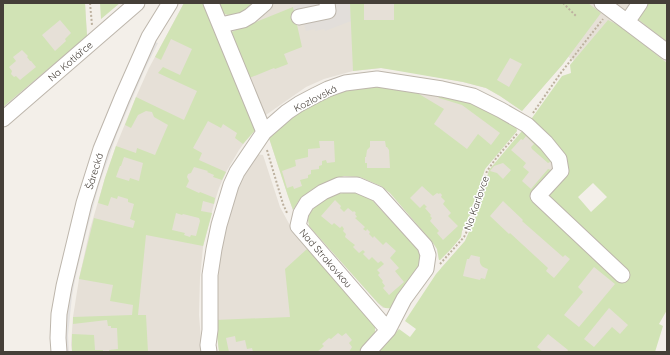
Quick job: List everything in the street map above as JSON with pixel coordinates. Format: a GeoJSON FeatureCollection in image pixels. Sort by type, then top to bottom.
{"type":"FeatureCollection","features":[{"type":"Feature","properties":{"kind":"street","name":"Na Kotlářce"},"geometry":{"type":"LineString","coordinates":[[3,119],[137,3]]}},
{"type":"Feature","properties":{"kind":"street","name":"Šárecká"},"geometry":{"type":"LineString","coordinates":[[60,352],[58,338],[59,314],[64,286],[84,203],[101,149],[149,37],[170,3]]}},
{"type":"Feature","properties":{"kind":"street"},"geometry":{"type":"LineString","coordinates":[[211,3],[264,132]]}},
{"type":"Feature","properties":{"kind":"street"},"geometry":{"type":"LineString","coordinates":[[221,25],[243,20],[265,3]]}},
{"type":"Feature","properties":{"kind":"street"},"geometry":{"type":"LineString","coordinates":[[298,17],[328,11],[327,3]]}},
{"type":"Feature","properties":{"kind":"street"},"geometry":{"type":"LineString","coordinates":[[627,22],[640,3]]}},
{"type":"Feature","properties":{"kind":"street"},"geometry":{"type":"LineString","coordinates":[[606,6],[667,52]]}},
{"type":"Feature","properties":{"kind":"street","name":"Kozlovská"},"geometry":{"type":"LineString","coordinates":[[209,352],[210,275],[214,249],[229,190],[237,172],[264,132],[293,108],[328,89],[345,83],[377,79],[442,89],[473,96],[527,125],[546,143],[559,159],[561,171],[538,196],[622,275]]}},
{"type":"Feature","properties":{"kind":"street","name":"Nad Strakovkou"},"geometry":{"type":"LineString","coordinates":[[388,330],[298,226],[301,213],[307,203],[322,192],[339,185],[357,185],[378,194],[424,246],[428,255],[426,269]]}},
{"type":"Feature","properties":{"kind":"street"},"geometry":{"type":"LineString","coordinates":[[368,352],[388,330],[404,299],[426,269]]}},
{"type":"Feature","properties":{"kind":"path"},"geometry":{"type":"LineString","coordinates":[[90,3],[94,40]]}},
{"type":"Feature","properties":{"kind":"path"},"geometry":{"type":"LineString","coordinates":[[563,3],[577,17]]}},
{"type":"Feature","properties":{"kind":"path","name":"Na Karlovce"},"geometry":{"type":"LineString","coordinates":[[426,269],[441,264],[464,237],[470,225],[487,171],[497,157],[525,125],[606,6]]}},
{"type":"Feature","properties":{"kind":"path"},"geometry":{"type":"LineString","coordinates":[[268,154],[283,204]]}},
{"type":"Feature","properties":{"kind":"shaded area"},"geometry":{"type":"Polygon","coordinates":[[[3,3],[85,3],[87,36],[3,107],[3,3]]]}},
{"type":"Feature","properties":{"kind":"shaded area"},"geometry":{"type":"Polygon","coordinates":[[[184,3],[667,3],[667,144],[567,56],[563,64],[522,111],[486,88],[463,82],[404,71],[381,68],[353,71],[324,79],[306,87],[263,117],[239,150],[226,172],[214,204],[203,247],[199,315],[202,352],[72,352],[73,317],[79,279],[90,229],[105,178],[116,146],[149,68],[184,3]]]}},
{"type":"Feature","properties":{"kind":"shaded area"},"geometry":{"type":"Polygon","coordinates":[[[303,3],[350,3],[351,21],[325,31],[324,29],[315,31],[315,29],[306,31],[303,21],[297,21],[293,7],[303,3]]]}},
{"type":"Feature","properties":{"kind":"shaded area"},"geometry":{"type":"Polygon","coordinates":[[[155,42],[158,43],[117,134],[99,185],[75,280],[68,335],[69,352],[66,352],[65,335],[69,295],[90,207],[114,132],[155,42]]]}},
{"type":"Feature","properties":{"kind":"shaded area"},"geometry":{"type":"Polygon","coordinates":[[[434,90],[517,131],[485,169],[471,213],[462,231],[461,237],[440,260],[437,249],[433,243],[390,193],[381,186],[360,177],[344,176],[327,182],[311,190],[299,200],[293,210],[269,138],[306,107],[434,90]]]}},
{"type":"Feature","properties":{"kind":"shaded area"},"geometry":{"type":"Polygon","coordinates":[[[532,120],[563,152],[549,196],[665,308],[637,352],[533,352],[441,268],[465,241],[475,218],[489,170],[532,120]]]}},
{"type":"Feature","properties":{"kind":"shaded area"},"geometry":{"type":"Polygon","coordinates":[[[256,154],[263,155],[280,207],[293,231],[307,249],[360,352],[219,352],[215,289],[222,238],[239,182],[256,154]]]}},
{"type":"Feature","properties":{"kind":"shaded area"},"geometry":{"type":"Polygon","coordinates":[[[336,194],[390,219],[422,256],[387,308],[383,308],[378,303],[309,226],[308,220],[311,212],[316,206],[336,194]]]}},
{"type":"Feature","properties":{"kind":"green space"},"geometry":{"type":"Polygon","coordinates":[[[3,3],[85,3],[87,36],[3,107],[3,3]],[[60,20],[42,35],[55,51],[66,41],[65,39],[71,33],[60,20]],[[22,50],[13,57],[16,61],[9,67],[12,71],[11,74],[20,80],[36,67],[22,50]]]}},
{"type":"Feature","properties":{"kind":"green space"},"geometry":{"type":"Polygon","coordinates":[[[100,3],[120,3],[101,19],[100,3]]]}},
{"type":"Feature","properties":{"kind":"green space"},"geometry":{"type":"Polygon","coordinates":[[[184,3],[206,3],[257,128],[243,144],[235,138],[237,133],[223,124],[221,128],[208,121],[193,148],[202,153],[199,160],[226,172],[222,180],[213,177],[214,175],[207,172],[208,171],[194,167],[187,177],[189,181],[186,187],[215,198],[214,204],[203,201],[201,211],[212,213],[203,246],[146,235],[138,315],[146,315],[148,352],[109,352],[109,350],[118,349],[117,328],[111,328],[111,326],[108,326],[107,320],[73,324],[73,317],[132,315],[133,305],[110,301],[113,285],[79,279],[94,218],[133,228],[135,221],[130,219],[134,204],[128,202],[128,199],[118,196],[117,199],[111,197],[108,206],[98,203],[105,178],[116,146],[136,153],[137,148],[155,155],[168,125],[154,117],[152,112],[146,111],[138,115],[131,128],[125,125],[136,97],[184,120],[197,91],[158,73],[163,67],[180,75],[192,49],[171,39],[161,60],[155,57],[184,3]],[[124,157],[116,177],[129,181],[130,178],[139,181],[143,163],[124,157]],[[176,213],[172,230],[185,233],[184,235],[190,237],[191,235],[196,236],[200,221],[199,218],[176,213]]]}},
{"type":"Feature","properties":{"kind":"green space"},"geometry":{"type":"Polygon","coordinates":[[[216,3],[260,3],[238,16],[222,13],[216,3]]]}},
{"type":"Feature","properties":{"kind":"green space"},"geometry":{"type":"Polygon","coordinates":[[[350,3],[364,3],[364,20],[394,20],[394,3],[588,3],[601,13],[563,64],[522,111],[486,88],[463,82],[381,68],[353,71],[350,3]],[[510,58],[497,80],[509,87],[522,64],[510,58]]]}},
{"type":"Feature","properties":{"kind":"green space"},"geometry":{"type":"Polygon","coordinates":[[[644,3],[667,3],[667,42],[634,16],[644,3]]]}},
{"type":"Feature","properties":{"kind":"green space"},"geometry":{"type":"Polygon","coordinates":[[[293,7],[302,47],[284,54],[288,64],[247,79],[229,33],[293,7]]]}},
{"type":"Feature","properties":{"kind":"green space"},"geometry":{"type":"Polygon","coordinates":[[[608,20],[620,26],[667,63],[667,310],[659,324],[663,326],[655,352],[567,352],[568,350],[548,334],[537,347],[543,352],[378,352],[399,329],[410,337],[416,329],[405,321],[436,274],[465,241],[475,218],[489,170],[527,125],[562,76],[571,73],[570,65],[608,20]],[[526,136],[523,140],[521,139],[511,150],[526,163],[523,167],[529,172],[522,181],[531,189],[548,169],[551,170],[554,166],[553,163],[548,163],[532,149],[531,147],[534,144],[526,136]],[[503,163],[494,166],[490,171],[497,173],[503,179],[511,170],[503,163]],[[593,183],[578,197],[591,212],[607,197],[593,183]],[[503,201],[490,216],[509,234],[510,233],[548,268],[546,271],[554,278],[570,259],[565,255],[563,257],[522,221],[523,220],[503,201]],[[471,255],[469,259],[467,259],[463,276],[480,280],[481,278],[485,279],[488,269],[481,265],[480,257],[471,255]],[[594,267],[578,287],[583,292],[564,315],[579,327],[615,284],[594,267]],[[609,308],[584,339],[594,347],[612,327],[620,334],[628,325],[609,308]]]}},
{"type":"Feature","properties":{"kind":"green space"},"geometry":{"type":"Polygon","coordinates":[[[381,85],[409,88],[444,109],[434,124],[467,149],[478,134],[491,145],[500,133],[462,105],[439,98],[434,90],[467,99],[516,125],[517,131],[485,169],[471,213],[462,231],[461,237],[440,260],[437,249],[433,243],[390,193],[381,186],[360,177],[344,176],[327,182],[311,190],[299,200],[293,210],[269,138],[291,118],[306,107],[341,91],[381,85]],[[319,141],[320,148],[308,149],[308,157],[295,160],[296,166],[282,171],[287,188],[293,186],[294,189],[302,186],[300,180],[308,178],[308,175],[311,174],[311,170],[319,169],[319,166],[322,165],[322,161],[326,160],[327,163],[335,162],[334,141],[319,141]],[[370,141],[370,147],[367,150],[365,157],[367,168],[390,168],[389,150],[386,147],[385,141],[370,141]],[[422,186],[410,198],[420,208],[424,204],[427,207],[425,208],[432,218],[430,221],[439,231],[437,233],[443,240],[458,226],[448,216],[451,213],[443,204],[445,201],[441,197],[442,195],[440,193],[433,196],[422,186]]]}},
{"type":"Feature","properties":{"kind":"green space"},"geometry":{"type":"Polygon","coordinates":[[[350,192],[370,198],[422,256],[422,264],[391,308],[384,307],[378,303],[309,226],[309,215],[315,207],[333,195],[350,192]],[[335,200],[321,216],[332,225],[334,223],[340,228],[342,226],[344,229],[343,231],[346,234],[345,237],[355,245],[353,247],[359,253],[363,250],[365,252],[363,254],[369,260],[372,257],[378,263],[381,261],[384,264],[377,270],[380,273],[378,275],[385,286],[383,288],[389,295],[404,282],[395,271],[399,268],[390,258],[396,251],[386,242],[383,245],[374,236],[373,238],[369,234],[370,232],[367,229],[366,231],[363,229],[365,227],[355,218],[357,217],[354,211],[353,212],[348,208],[344,212],[340,208],[341,206],[335,200]]]}},
{"type":"Feature","properties":{"kind":"green space"},"geometry":{"type":"Polygon","coordinates":[[[307,249],[375,324],[375,335],[360,352],[349,352],[352,347],[349,343],[352,340],[346,333],[342,336],[338,333],[322,344],[324,346],[317,352],[253,352],[252,348],[247,349],[245,340],[236,342],[235,336],[226,338],[229,352],[219,352],[215,320],[290,317],[285,269],[307,249]]]}},
{"type":"Feature","properties":{"kind":"green space"},"geometry":{"type":"Polygon","coordinates":[[[72,334],[94,335],[95,350],[103,350],[103,352],[72,352],[72,334]]]}}]}
